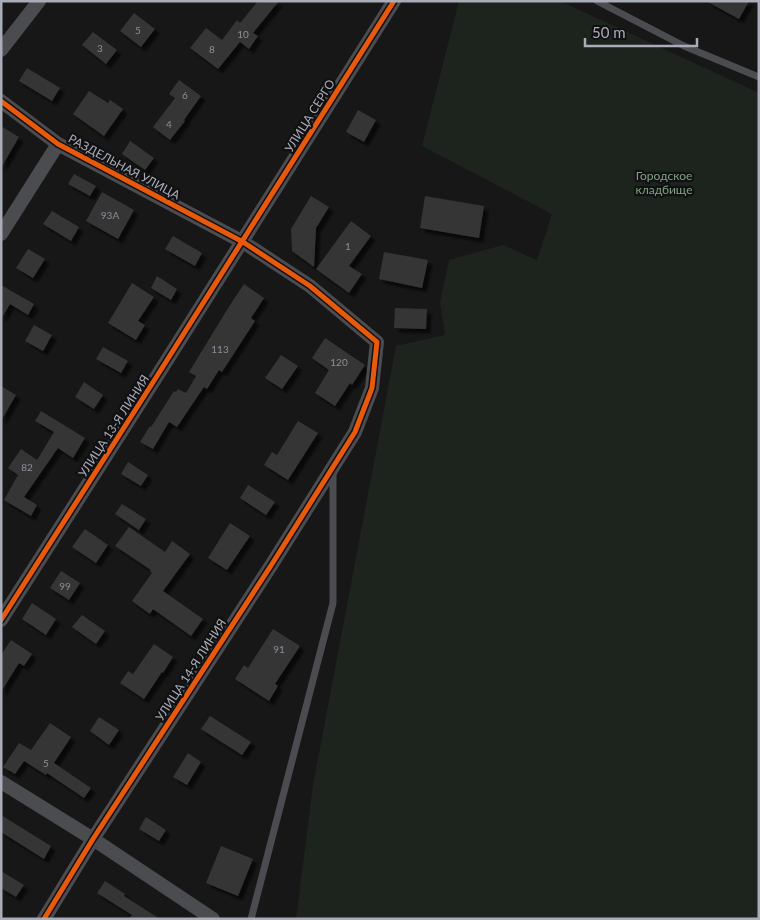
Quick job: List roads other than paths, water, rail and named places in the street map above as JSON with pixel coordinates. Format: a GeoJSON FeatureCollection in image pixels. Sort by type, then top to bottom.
{"type":"FeatureCollection","features":[{"type":"Feature","properties":{"kind":"street"},"geometry":{"type":"LineString","coordinates":[[1,50],[39,1]]}},
{"type":"Feature","properties":{"kind":"street","name":"УЛИЦА СЕРГО"},"geometry":{"type":"LineString","coordinates":[[242,242],[394,1]]}},
{"type":"Feature","properties":{"kind":"street","name":"РАЗДЕЛЬНАЯ УЛИЦА"},"geometry":{"type":"LineString","coordinates":[[1,101],[58,144],[242,242],[310,286],[377,342],[372,388],[355,432]]}},
{"type":"Feature","properties":{"kind":"street"},"geometry":{"type":"LineString","coordinates":[[1,234],[58,144]]}},
{"type":"Feature","properties":{"kind":"street","name":"УЛИЦА 13-Я ЛИНИЯ"},"geometry":{"type":"LineString","coordinates":[[1,620],[242,242]]}},
{"type":"Feature","properties":{"kind":"street","name":"УЛИЦА 14-Я ЛИНИЯ"},"geometry":{"type":"LineString","coordinates":[[44,919],[93,839],[267,572],[355,432]]}},
{"type":"Feature","properties":{"kind":"street"},"geometry":{"type":"LineString","coordinates":[[1,782],[93,839],[213,919]]}},
{"type":"Feature","properties":{"kind":"lane"},"geometry":{"type":"LineString","coordinates":[[597,1],[684,46],[759,77]]}},
{"type":"Feature","properties":{"kind":"lane"},"geometry":{"type":"LineString","coordinates":[[251,919],[333,603],[333,468]]}},
{"type":"Feature","properties":{"kind":"park label","name":"Городское кладбище"},"geometry":{"type":"Point","coordinates":[664,183]}}]}
